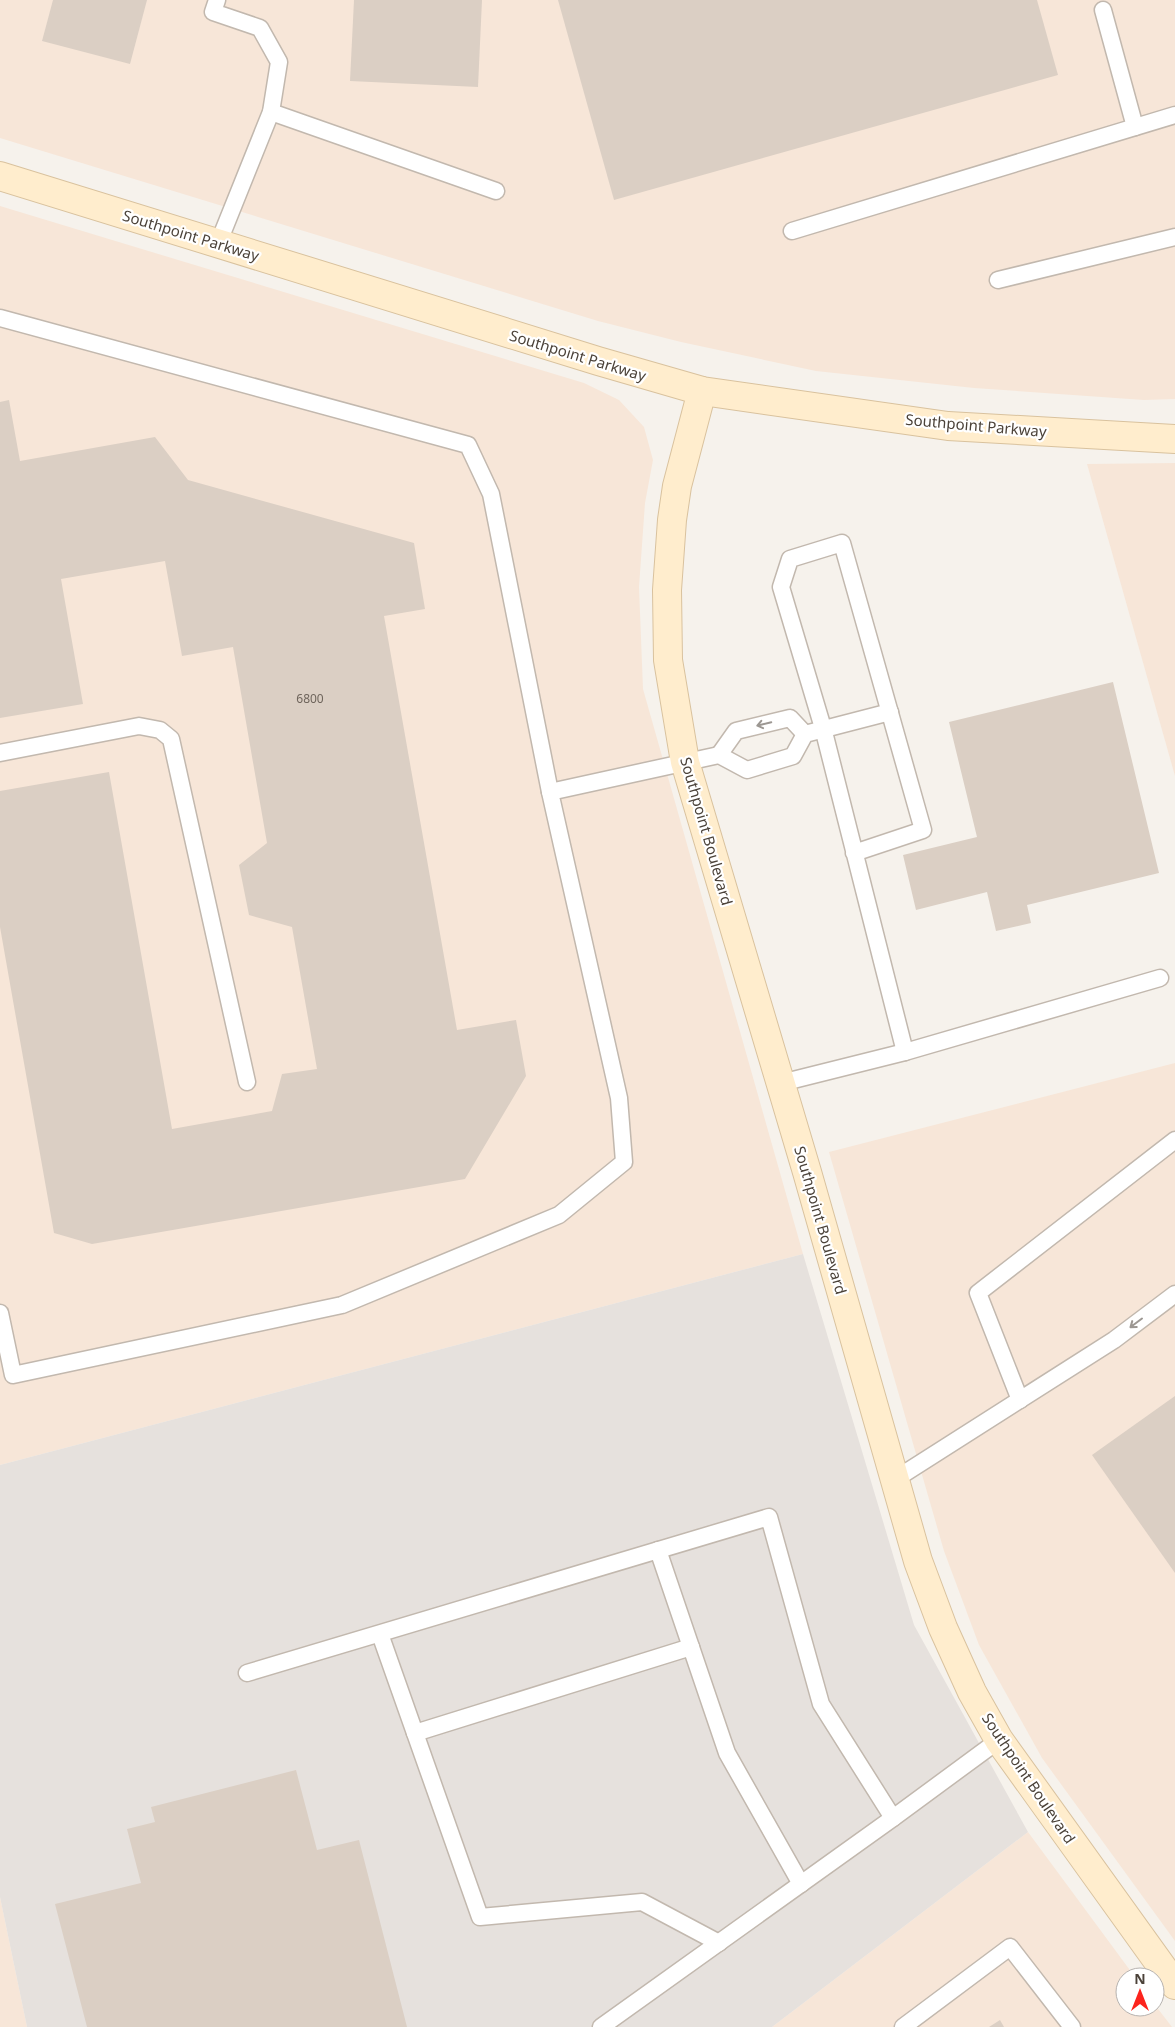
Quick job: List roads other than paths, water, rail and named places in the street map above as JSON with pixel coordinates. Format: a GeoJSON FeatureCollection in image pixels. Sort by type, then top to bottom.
{"type":"FeatureCollection","features":[{"type":"Feature","properties":{"kind":"street","name":"Southpoint Parkway"},"geometry":{"type":"LineString","coordinates":[[0,176],[588,358],[702,391],[948,426],[1175,439]]}},
{"type":"Feature","properties":{"kind":"street","name":"Southpoint Boulevard"},"geometry":{"type":"LineString","coordinates":[[702,391],[677,486],[672,520],[667,590],[668,660],[685,762],[781,1083],[918,1561],[943,1628],[972,1692],[999,1740],[1175,1985]]}},
{"type":"Feature","properties":{"kind":"lane"},"geometry":{"type":"LineString","coordinates":[[217,0],[213,12],[260,28],[279,62],[271,112],[218,244]]}},
{"type":"Feature","properties":{"kind":"lane"},"geometry":{"type":"LineString","coordinates":[[1103,10],[1135,127]]}},
{"type":"Feature","properties":{"kind":"lane"},"geometry":{"type":"LineString","coordinates":[[271,112],[496,191]]}},
{"type":"Feature","properties":{"kind":"lane"},"geometry":{"type":"LineString","coordinates":[[792,231],[1175,115]]}},
{"type":"Feature","properties":{"kind":"lane"},"geometry":{"type":"LineString","coordinates":[[998,280],[1175,237]]}},
{"type":"Feature","properties":{"kind":"lane"},"geometry":{"type":"LineString","coordinates":[[0,318],[468,445],[491,494],[550,792],[619,1098],[624,1162],[559,1215],[342,1304],[13,1375],[0,1313]]}},
{"type":"Feature","properties":{"kind":"lane"},"geometry":{"type":"LineString","coordinates":[[854,853],[923,830],[842,543],[790,559],[781,587],[824,728],[854,853],[905,1052]]}},
{"type":"Feature","properties":{"kind":"lane"},"geometry":{"type":"LineString","coordinates":[[550,792],[719,755],[747,770],[793,756],[805,734],[890,712]]}},
{"type":"Feature","properties":{"kind":"lane"},"geometry":{"type":"LineString","coordinates":[[719,755],[736,731],[790,718],[805,734]]}},
{"type":"Feature","properties":{"kind":"lane"},"geometry":{"type":"LineString","coordinates":[[0,753],[140,726],[160,730],[171,739],[247,1082]]}},
{"type":"Feature","properties":{"kind":"lane"},"geometry":{"type":"LineString","coordinates":[[781,1083],[905,1052],[1160,978]]}},
{"type":"Feature","properties":{"kind":"lane"},"geometry":{"type":"LineString","coordinates":[[1020,1400],[978,1293],[1175,1140]]}},
{"type":"Feature","properties":{"kind":"lane"},"geometry":{"type":"LineString","coordinates":[[894,1480],[1114,1340],[1175,1294]]}},
{"type":"Feature","properties":{"kind":"lane"},"geometry":{"type":"LineString","coordinates":[[248,1673],[769,1517],[821,1704],[893,1818]]}},
{"type":"Feature","properties":{"kind":"lane"},"geometry":{"type":"LineString","coordinates":[[658,1550],[727,1753],[802,1884]]}},
{"type":"Feature","properties":{"kind":"lane"},"geometry":{"type":"LineString","coordinates":[[380,1634],[480,1917],[642,1902],[719,1943]]}},
{"type":"Feature","properties":{"kind":"lane"},"geometry":{"type":"LineString","coordinates":[[415,1733],[691,1647]]}},
{"type":"Feature","properties":{"kind":"lane"},"geometry":{"type":"LineString","coordinates":[[601,2027],[802,1884],[999,1740]]}},
{"type":"Feature","properties":{"kind":"lane"},"geometry":{"type":"LineString","coordinates":[[904,2027],[1010,1947],[1072,2027]]}}]}
